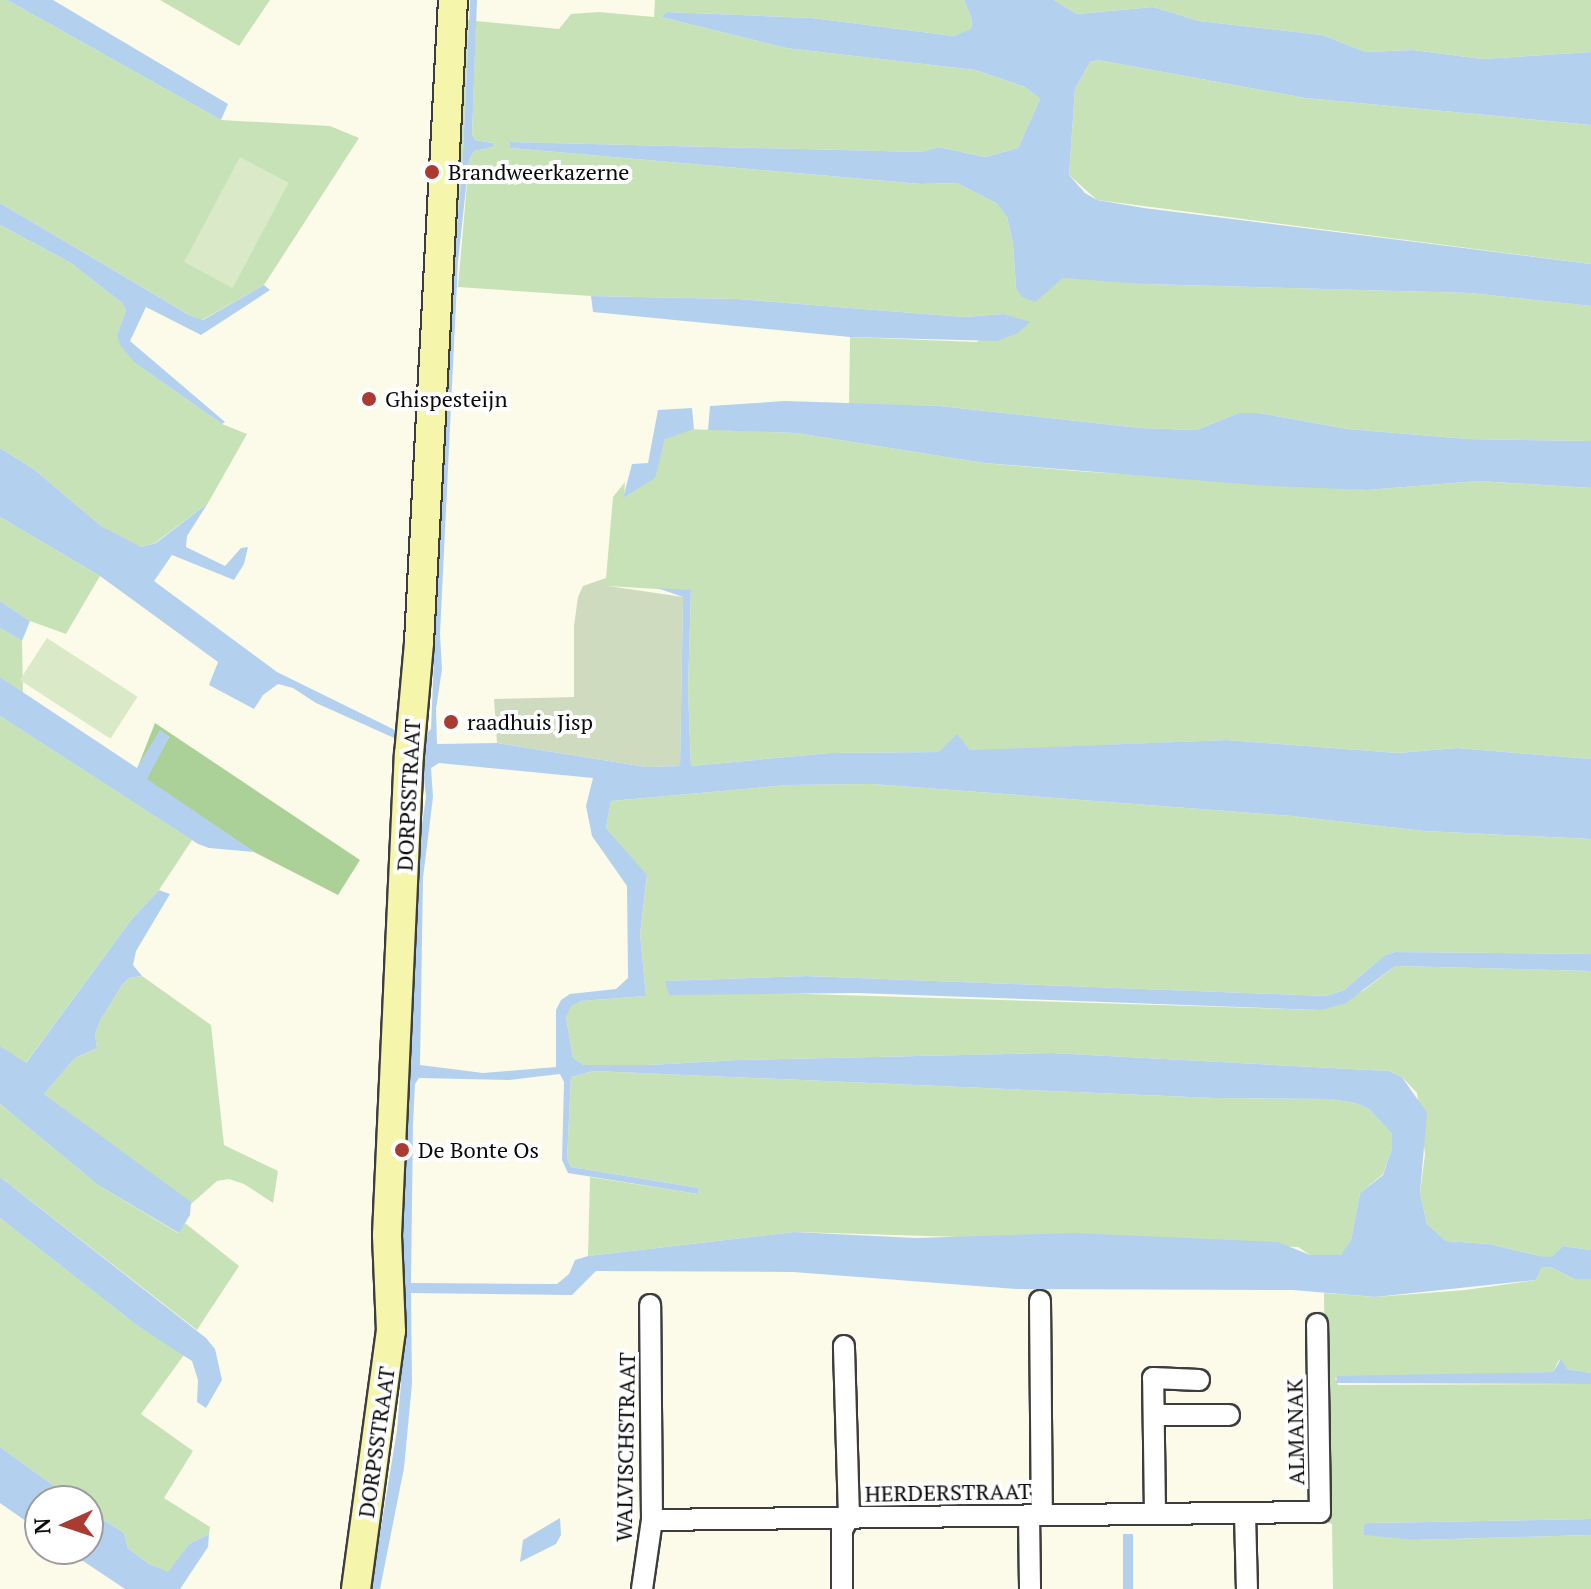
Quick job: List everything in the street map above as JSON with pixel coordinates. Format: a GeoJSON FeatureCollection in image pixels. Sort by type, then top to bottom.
{"type":"FeatureCollection","features":[{"type":"Feature","properties":{"kind":"street","name":"DORPSSTRAAT"},"geometry":{"type":"LineString","coordinates":[[356,1589],[391,1331],[387,1235],[410,742],[453,0]]}},
{"type":"Feature","properties":{"kind":"street"},"geometry":{"type":"LineString","coordinates":[[1030,1589],[1035,1515],[1040,1301]]}},
{"type":"Feature","properties":{"kind":"street","name":"WALVISCHSTRAAT"},"geometry":{"type":"LineString","coordinates":[[642,1589],[652,1520],[650,1305]]}},
{"type":"Feature","properties":{"kind":"street","name":"ALMANAK"},"geometry":{"type":"LineString","coordinates":[[1245,1514],[1320,1512],[1317,1324]]}},
{"type":"Feature","properties":{"kind":"street"},"geometry":{"type":"LineString","coordinates":[[842,1589],[842,1530],[849,1517],[844,1346]]}},
{"type":"Feature","properties":{"kind":"street"},"geometry":{"type":"LineString","coordinates":[[1155,1513],[1153,1378],[1199,1380]]}},
{"type":"Feature","properties":{"kind":"street"},"geometry":{"type":"LineString","coordinates":[[1154,1415],[1229,1415]]}},
{"type":"Feature","properties":{"kind":"street"},"geometry":{"type":"LineString","coordinates":[[1245,1514],[1247,1589]]}},
{"type":"Feature","properties":{"kind":"street","name":"HERDERSTRAAT"},"geometry":{"type":"LineString","coordinates":[[652,1520],[1245,1514]]}},
{"type":"Feature","properties":{"kind":"green space"},"geometry":{"type":"Polygon","coordinates":[[[0,0],[7,0],[221,120],[330,126],[359,138],[264,285],[202,320],[0,203],[0,0]]]}},
{"type":"Feature","properties":{"kind":"green space"},"geometry":{"type":"Polygon","coordinates":[[[160,0],[270,0],[239,46],[160,0]]]}},
{"type":"Feature","properties":{"kind":"green space"},"geometry":{"type":"Polygon","coordinates":[[[655,0],[964,0],[972,20],[971,30],[954,36],[812,18],[667,12],[661,17],[786,48],[975,70],[1025,87],[1040,99],[1018,148],[985,157],[938,147],[922,152],[510,142],[510,148],[921,184],[957,183],[996,203],[1007,217],[1013,244],[1016,288],[1049,287],[1063,278],[1112,279],[1143,284],[1470,293],[1591,306],[1591,441],[1468,439],[1348,429],[1259,413],[1239,413],[1196,430],[1140,428],[940,406],[849,404],[850,337],[977,342],[1003,314],[964,317],[738,299],[591,296],[458,287],[469,160],[474,151],[493,147],[493,143],[475,140],[472,136],[476,21],[559,29],[571,14],[599,12],[654,17],[655,0]]]}},
{"type":"Feature","properties":{"kind":"green space"},"geometry":{"type":"Polygon","coordinates":[[[1054,0],[1591,0],[1591,52],[1482,59],[1413,50],[1366,52],[1322,35],[1199,21],[1153,7],[1077,14],[1054,0]]]}},
{"type":"Feature","properties":{"kind":"green space"},"geometry":{"type":"Polygon","coordinates":[[[463,20],[469,20],[462,173],[450,286],[463,20]]]}},
{"type":"Feature","properties":{"kind":"green space"},"geometry":{"type":"Polygon","coordinates":[[[1098,60],[1305,98],[1591,125],[1591,264],[1097,200],[1069,175],[1075,89],[1090,62],[1098,60]]]}},
{"type":"Feature","properties":{"kind":"green space"},"geometry":{"type":"Polygon","coordinates":[[[240,157],[289,183],[233,288],[184,262],[240,157]]]}},
{"type":"Feature","properties":{"kind":"green space"},"geometry":{"type":"Polygon","coordinates":[[[0,225],[71,263],[122,303],[126,310],[117,335],[135,363],[222,424],[247,434],[208,503],[155,543],[141,547],[101,526],[35,470],[0,448],[0,225]]]}},
{"type":"Feature","properties":{"kind":"green space"},"geometry":{"type":"Polygon","coordinates":[[[687,429],[796,433],[984,463],[1367,490],[1479,481],[1591,488],[1591,759],[1457,748],[1398,753],[1227,740],[939,752],[830,753],[691,766],[688,689],[691,591],[607,586],[606,578],[613,497],[625,482],[624,497],[654,478],[665,439],[687,429]]]}},
{"type":"Feature","properties":{"kind":"green space"},"geometry":{"type":"Polygon","coordinates":[[[0,517],[100,576],[66,634],[30,621],[0,601],[0,517]]]}},
{"type":"Feature","properties":{"kind":"green space"},"geometry":{"type":"Polygon","coordinates":[[[606,578],[608,586],[683,597],[680,766],[646,767],[497,743],[494,699],[574,697],[574,626],[578,597],[583,586],[606,578]]]}},
{"type":"Feature","properties":{"kind":"green space"},"geometry":{"type":"Polygon","coordinates":[[[0,628],[22,641],[23,694],[0,677],[0,628]]]}},
{"type":"Feature","properties":{"kind":"green space"},"geometry":{"type":"Polygon","coordinates":[[[47,638],[138,697],[110,739],[20,680],[47,638]]]}},
{"type":"Feature","properties":{"kind":"green space"},"geometry":{"type":"Polygon","coordinates":[[[0,716],[192,840],[159,890],[131,920],[25,1064],[0,1046],[0,716]]]}},
{"type":"Feature","properties":{"kind":"green space"},"geometry":{"type":"Polygon","coordinates":[[[155,723],[360,860],[338,895],[254,852],[146,779],[169,737],[160,731],[137,769],[155,723]]]}},
{"type":"Feature","properties":{"kind":"green space"},"geometry":{"type":"Polygon","coordinates":[[[872,784],[1292,816],[1424,831],[1591,839],[1591,954],[1395,952],[1385,955],[1344,990],[1326,996],[807,976],[665,981],[774,993],[1321,1010],[1363,991],[1395,966],[1591,971],[1591,1250],[1563,1246],[1552,1258],[1489,1244],[1446,1241],[1427,1224],[1420,1193],[1425,1154],[1417,1093],[1402,1077],[1389,1071],[1052,1053],[649,1065],[584,1065],[573,1058],[566,1017],[570,1006],[581,1001],[646,996],[640,934],[647,876],[606,828],[611,801],[788,785],[872,784]]]}},
{"type":"Feature","properties":{"kind":"green space"},"geometry":{"type":"Polygon","coordinates":[[[142,976],[211,1025],[224,1145],[278,1171],[273,1203],[244,1184],[229,1179],[217,1181],[190,1205],[44,1094],[75,1058],[97,1048],[95,1035],[100,1021],[122,985],[129,978],[142,976]]]}},
{"type":"Feature","properties":{"kind":"green space"},"geometry":{"type":"Polygon","coordinates":[[[594,1071],[1213,1098],[1330,1099],[1369,1109],[1392,1134],[1392,1148],[1383,1174],[1360,1193],[1351,1240],[1342,1255],[1310,1255],[1298,1247],[794,1232],[588,1256],[590,1177],[698,1194],[699,1188],[571,1167],[567,1159],[571,1077],[594,1071]]]}},
{"type":"Feature","properties":{"kind":"green space"},"geometry":{"type":"Polygon","coordinates":[[[0,1104],[98,1185],[178,1233],[185,1223],[239,1266],[197,1330],[0,1177],[0,1104]]]}},
{"type":"Feature","properties":{"kind":"green space"},"geometry":{"type":"Polygon","coordinates":[[[0,1218],[139,1327],[184,1355],[141,1414],[193,1451],[164,1498],[210,1527],[209,1534],[189,1544],[168,1573],[149,1564],[128,1548],[124,1533],[104,1520],[104,1485],[53,1485],[0,1447],[0,1218]]]}},
{"type":"Feature","properties":{"kind":"green space"},"geometry":{"type":"Polygon","coordinates":[[[1551,1267],[1574,1279],[1591,1279],[1591,1373],[1567,1369],[1559,1360],[1553,1372],[1335,1378],[1338,1385],[1591,1384],[1591,1519],[1368,1523],[1416,1540],[1591,1535],[1591,1589],[1333,1589],[1332,1524],[1326,1522],[1324,1293],[1375,1297],[1465,1290],[1536,1280],[1540,1268],[1551,1267]]]}},
{"type":"Feature","properties":{"kind":"water"},"geometry":{"type":"Polygon","coordinates":[[[7,0],[53,0],[228,104],[221,120],[7,0]]]}},
{"type":"Feature","properties":{"kind":"water"},"geometry":{"type":"Polygon","coordinates":[[[470,0],[477,0],[472,135],[475,140],[493,143],[493,147],[474,151],[469,160],[458,262],[440,634],[442,669],[436,709],[437,744],[497,743],[646,767],[680,766],[683,597],[657,588],[691,590],[688,689],[691,766],[830,753],[939,752],[957,734],[970,750],[1227,740],[1398,753],[1457,748],[1591,759],[1591,839],[1424,831],[1292,816],[872,784],[788,785],[611,801],[606,828],[647,875],[640,934],[646,996],[581,1001],[571,1006],[566,1017],[573,1058],[584,1065],[649,1065],[1052,1053],[1389,1071],[1402,1077],[1427,1113],[1420,1193],[1427,1224],[1446,1241],[1489,1244],[1540,1256],[1552,1257],[1563,1246],[1591,1250],[1591,1279],[1574,1279],[1551,1267],[1541,1268],[1536,1280],[1375,1297],[1293,1290],[1016,1289],[793,1272],[596,1271],[572,1295],[411,1293],[412,1384],[404,1468],[380,1589],[371,1589],[397,1430],[401,1384],[399,1229],[415,872],[426,797],[421,750],[316,703],[293,688],[278,684],[263,695],[254,709],[209,685],[218,662],[100,576],[0,517],[0,448],[35,470],[101,526],[141,547],[156,543],[208,503],[187,536],[186,547],[225,566],[241,548],[248,547],[244,564],[234,580],[172,555],[154,581],[277,672],[401,733],[421,739],[431,729],[449,304],[462,173],[470,0]],[[439,763],[431,768],[433,797],[423,878],[420,1065],[483,1073],[556,1067],[556,1010],[561,1000],[570,994],[616,989],[628,978],[627,886],[592,836],[586,806],[593,778],[439,763]],[[594,1071],[571,1077],[567,1159],[571,1167],[699,1188],[698,1194],[568,1173],[562,1160],[564,1082],[560,1074],[509,1080],[419,1078],[415,1084],[413,1124],[411,1283],[557,1284],[569,1274],[575,1260],[588,1256],[794,1232],[916,1238],[1074,1233],[1278,1242],[1310,1255],[1341,1255],[1351,1240],[1360,1193],[1383,1175],[1392,1148],[1392,1134],[1369,1109],[1330,1099],[1213,1098],[594,1071]]]}},
{"type":"Feature","properties":{"kind":"water"},"geometry":{"type":"Polygon","coordinates":[[[964,0],[1054,0],[1077,14],[1153,7],[1199,21],[1322,35],[1366,52],[1413,50],[1482,59],[1591,52],[1591,125],[1305,98],[1098,60],[1090,62],[1075,89],[1069,175],[1085,193],[1097,200],[1591,264],[1591,306],[1470,293],[1143,284],[1063,278],[1035,302],[1022,297],[1016,288],[1013,244],[1007,217],[996,203],[957,183],[921,184],[510,148],[510,142],[922,152],[938,147],[985,157],[1018,148],[1040,99],[1025,87],[975,70],[786,48],[661,17],[667,12],[812,18],[954,36],[971,29],[972,20],[964,0]]]}},
{"type":"Feature","properties":{"kind":"water"},"geometry":{"type":"Polygon","coordinates":[[[0,203],[189,315],[203,320],[264,285],[270,290],[201,335],[146,307],[130,341],[225,422],[222,424],[135,363],[120,345],[117,335],[126,310],[122,303],[71,263],[0,225],[0,203]]]}},
{"type":"Feature","properties":{"kind":"water"},"geometry":{"type":"Polygon","coordinates":[[[591,296],[738,299],[964,317],[1003,314],[1030,322],[1018,333],[997,341],[850,337],[593,312],[591,296]]]}},
{"type":"Feature","properties":{"kind":"water"},"geometry":{"type":"Polygon","coordinates":[[[785,401],[940,406],[1140,428],[1196,430],[1239,413],[1259,413],[1348,429],[1468,439],[1591,441],[1591,488],[1479,481],[1367,490],[1268,486],[984,463],[796,433],[708,430],[710,406],[785,401]]]}},
{"type":"Feature","properties":{"kind":"water"},"geometry":{"type":"Polygon","coordinates":[[[692,408],[694,429],[665,439],[655,478],[623,498],[632,464],[648,463],[658,410],[692,408]]]}},
{"type":"Feature","properties":{"kind":"water"},"geometry":{"type":"Polygon","coordinates":[[[0,601],[30,621],[22,641],[0,628],[0,601]]]}},
{"type":"Feature","properties":{"kind":"water"},"geometry":{"type":"Polygon","coordinates":[[[0,677],[137,768],[160,730],[169,737],[147,779],[254,852],[209,848],[198,844],[0,716],[0,677]]]}},
{"type":"Feature","properties":{"kind":"water"},"geometry":{"type":"Polygon","coordinates":[[[159,890],[170,894],[136,951],[133,965],[142,976],[129,978],[122,985],[100,1021],[95,1035],[97,1048],[75,1058],[44,1094],[191,1202],[190,1215],[179,1233],[98,1185],[0,1104],[0,1046],[26,1063],[131,920],[159,890]]]}},
{"type":"Feature","properties":{"kind":"water"},"geometry":{"type":"Polygon","coordinates":[[[1395,952],[1591,954],[1591,971],[1395,966],[1346,1003],[1321,1010],[858,993],[669,995],[665,981],[807,976],[1326,996],[1344,990],[1385,955],[1395,952]]]}},
{"type":"Feature","properties":{"kind":"water"},"geometry":{"type":"Polygon","coordinates":[[[0,1177],[206,1338],[215,1349],[222,1380],[206,1408],[197,1402],[198,1380],[192,1361],[139,1327],[0,1218],[0,1177]]]}},
{"type":"Feature","properties":{"kind":"water"},"geometry":{"type":"Polygon","coordinates":[[[1561,1359],[1567,1369],[1591,1373],[1591,1384],[1336,1383],[1337,1376],[1553,1372],[1561,1359]]]}},
{"type":"Feature","properties":{"kind":"water"},"geometry":{"type":"Polygon","coordinates":[[[0,1447],[53,1485],[24,1485],[24,1520],[0,1503],[0,1447]]]}},
{"type":"Feature","properties":{"kind":"water"},"geometry":{"type":"Polygon","coordinates":[[[560,1518],[561,1535],[556,1544],[520,1562],[523,1540],[560,1518]]]}},
{"type":"Feature","properties":{"kind":"water"},"geometry":{"type":"Polygon","coordinates":[[[1591,1519],[1591,1535],[1416,1540],[1364,1535],[1364,1525],[1368,1523],[1591,1519]]]}},
{"type":"Feature","properties":{"kind":"water"},"geometry":{"type":"Polygon","coordinates":[[[104,1520],[124,1533],[128,1548],[149,1564],[168,1572],[189,1544],[209,1534],[208,1547],[180,1589],[125,1589],[89,1565],[104,1565],[104,1520]]]}},
{"type":"Feature","properties":{"kind":"water"},"geometry":{"type":"Polygon","coordinates":[[[1123,1534],[1133,1534],[1133,1589],[1123,1589],[1123,1534]]]}},
{"type":"Feature","properties":{"kind":"place","name":"Brandweerkazerne"},"geometry":{"type":"Point","coordinates":[432,172]}},
{"type":"Feature","properties":{"kind":"place","name":"Ghispesteijn"},"geometry":{"type":"Point","coordinates":[369,399]}},
{"type":"Feature","properties":{"kind":"place","name":"raadhuis Jisp"},"geometry":{"type":"Point","coordinates":[451,722]}},
{"type":"Feature","properties":{"kind":"place","name":"De Bonte Os"},"geometry":{"type":"Point","coordinates":[402,1150]}}]}
